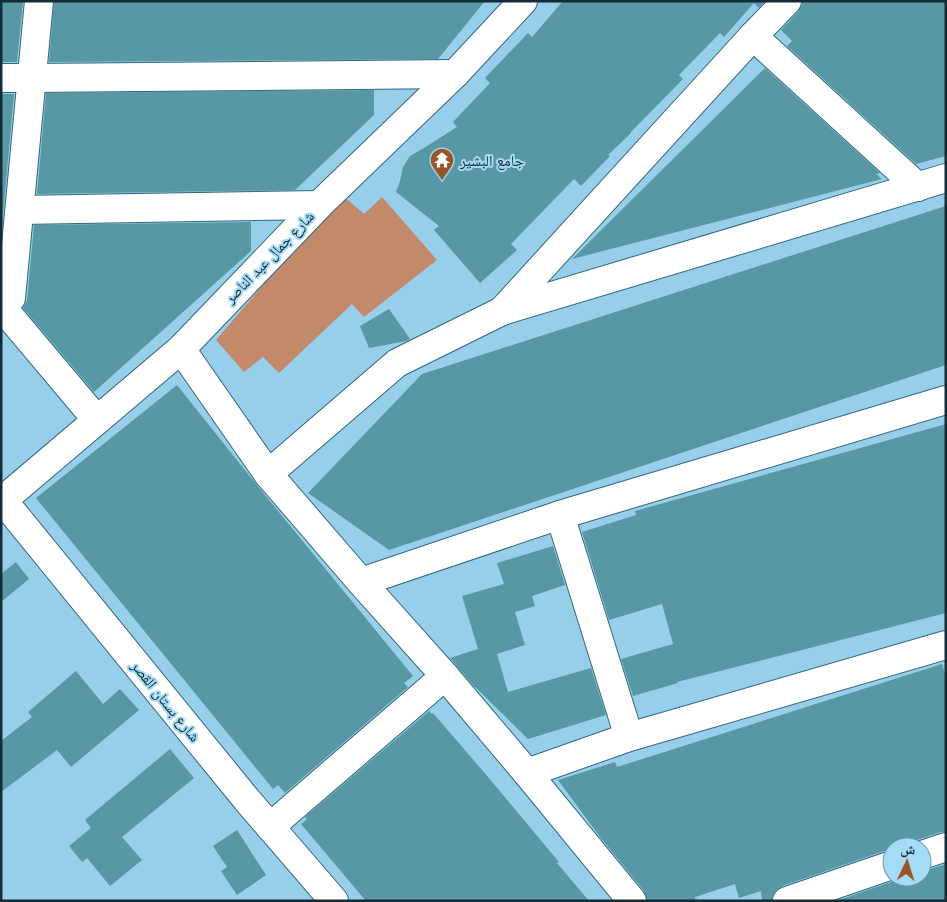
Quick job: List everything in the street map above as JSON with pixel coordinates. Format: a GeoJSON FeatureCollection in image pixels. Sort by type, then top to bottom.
{"type":"FeatureCollection","features":[{"type":"Feature","properties":{"kind":"street"},"geometry":{"type":"LineString","coordinates":[[40,1],[11,298],[1,305],[98,420]]}},
{"type":"Feature","properties":{"kind":"street","name":"شارع جمال عبد الناصر"},"geometry":{"type":"LineString","coordinates":[[2,499],[181,349],[319,205],[455,74],[523,1]]}},
{"type":"Feature","properties":{"kind":"street"},"geometry":{"type":"LineString","coordinates":[[502,311],[787,1]]}},
{"type":"Feature","properties":{"kind":"street"},"geometry":{"type":"LineString","coordinates":[[753,36],[918,187]]}},
{"type":"Feature","properties":{"kind":"street"},"geometry":{"type":"LineString","coordinates":[[1,78],[455,74]]}},
{"type":"Feature","properties":{"kind":"street"},"geometry":{"type":"LineString","coordinates":[[268,474],[397,363],[502,311],[946,178]]}},
{"type":"Feature","properties":{"kind":"street"},"geometry":{"type":"LineString","coordinates":[[20,210],[319,205]]}},
{"type":"Feature","properties":{"kind":"street"},"geometry":{"type":"LineString","coordinates":[[181,349],[268,474],[527,773],[632,901]]}},
{"type":"Feature","properties":{"kind":"street"},"geometry":{"type":"LineString","coordinates":[[360,582],[560,515],[946,400]]}},
{"type":"Feature","properties":{"kind":"street","name":"شارع بستان القصر"},"geometry":{"type":"LineString","coordinates":[[2,499],[270,826],[334,901]]}},
{"type":"Feature","properties":{"kind":"street"},"geometry":{"type":"LineString","coordinates":[[560,515],[629,737]]}},
{"type":"Feature","properties":{"kind":"street"},"geometry":{"type":"LineString","coordinates":[[527,773],[629,737],[946,645]]}},
{"type":"Feature","properties":{"kind":"street"},"geometry":{"type":"LineString","coordinates":[[270,826],[444,676]]}},
{"type":"Feature","properties":{"kind":"street"},"geometry":{"type":"LineString","coordinates":[[932,852],[946,847]]}},
{"type":"Feature","properties":{"kind":"street"},"geometry":{"type":"LineString","coordinates":[[787,901],[882,868]]}},
{"type":"Feature","properties":{"kind":"shaded area"},"geometry":{"type":"Polygon","coordinates":[[[341,194],[364,214],[382,197],[437,260],[364,317],[352,304],[279,373],[263,357],[244,372],[216,340],[341,194]]]}},
{"type":"Feature","properties":{"kind":"building"},"geometry":{"type":"Polygon","coordinates":[[[1,1],[23,1],[17,62],[1,62],[1,1]]]}},
{"type":"Feature","properties":{"kind":"building"},"geometry":{"type":"Polygon","coordinates":[[[54,1],[485,1],[438,59],[49,62],[54,1]]]}},
{"type":"Feature","properties":{"kind":"building"},"geometry":{"type":"Polygon","coordinates":[[[563,1],[765,1],[759,8],[754,3],[724,37],[720,33],[679,75],[683,79],[608,155],[610,156],[581,186],[574,179],[511,244],[517,250],[480,283],[434,230],[439,226],[396,192],[403,167],[410,156],[457,127],[453,122],[490,83],[485,78],[528,33],[532,37],[563,1]]]}},
{"type":"Feature","properties":{"kind":"building"},"geometry":{"type":"Polygon","coordinates":[[[802,1],[946,1],[946,156],[916,164],[787,46],[792,41],[781,30],[798,12],[802,1]]]}},
{"type":"Feature","properties":{"kind":"building"},"geometry":{"type":"Polygon","coordinates":[[[765,68],[880,173],[876,174],[882,179],[572,259],[765,68]]]}},
{"type":"Feature","properties":{"kind":"building"},"geometry":{"type":"Polygon","coordinates":[[[374,90],[374,115],[295,190],[37,194],[46,93],[374,90]]]}},
{"type":"Feature","properties":{"kind":"building"},"geometry":{"type":"Polygon","coordinates":[[[1,94],[14,94],[1,237],[1,94]]]}},
{"type":"Feature","properties":{"kind":"building"},"geometry":{"type":"Polygon","coordinates":[[[946,206],[946,365],[389,550],[308,493],[422,374],[946,206]]]}},
{"type":"Feature","properties":{"kind":"building"},"geometry":{"type":"Polygon","coordinates":[[[251,222],[251,251],[94,392],[23,308],[27,300],[34,225],[251,222]]]}},
{"type":"Feature","properties":{"kind":"building"},"geometry":{"type":"Polygon","coordinates":[[[389,309],[410,339],[369,348],[360,326],[389,309]]]}},
{"type":"Feature","properties":{"kind":"building"},"geometry":{"type":"Polygon","coordinates":[[[177,385],[413,676],[404,683],[408,687],[285,793],[278,785],[273,789],[36,498],[177,385]]]}},
{"type":"Feature","properties":{"kind":"building"},"geometry":{"type":"Polygon","coordinates":[[[946,424],[946,613],[677,682],[633,696],[621,659],[673,644],[662,604],[609,620],[582,532],[636,515],[635,511],[946,424]]]}},
{"type":"Feature","properties":{"kind":"building"},"geometry":{"type":"Polygon","coordinates":[[[553,546],[565,585],[532,596],[535,606],[515,612],[525,645],[497,654],[508,692],[591,668],[606,715],[528,739],[472,684],[450,658],[478,649],[462,596],[504,584],[497,563],[553,546]]]}},
{"type":"Feature","properties":{"kind":"building"},"geometry":{"type":"Polygon","coordinates":[[[16,562],[29,579],[1,602],[1,574],[16,562]]]}},
{"type":"Feature","properties":{"kind":"building"},"geometry":{"type":"Polygon","coordinates":[[[942,664],[946,677],[946,832],[926,837],[882,837],[882,852],[782,886],[775,891],[772,901],[762,901],[761,891],[739,898],[735,884],[695,897],[696,901],[647,901],[644,891],[600,837],[558,780],[615,762],[617,767],[942,664]]]}},
{"type":"Feature","properties":{"kind":"building"},"geometry":{"type":"Polygon","coordinates":[[[76,671],[103,704],[120,689],[139,710],[71,767],[57,750],[1,792],[1,741],[32,717],[28,712],[76,671]]]}},
{"type":"Feature","properties":{"kind":"building"},"geometry":{"type":"Polygon","coordinates":[[[429,711],[433,713],[488,777],[589,901],[366,901],[301,824],[307,819],[305,817],[429,711]]]}},
{"type":"Feature","properties":{"kind":"building"},"geometry":{"type":"Polygon","coordinates":[[[170,749],[194,778],[122,837],[142,860],[110,886],[87,858],[82,862],[69,846],[91,828],[85,820],[170,749]]]}},
{"type":"Feature","properties":{"kind":"building"},"geometry":{"type":"Polygon","coordinates":[[[237,830],[266,875],[237,895],[221,871],[227,867],[213,846],[237,830]]]}},
{"type":"Feature","properties":{"kind":"building"},"geometry":{"type":"Polygon","coordinates":[[[946,864],[946,901],[836,901],[882,885],[882,887],[932,887],[932,868],[946,864]]]}},
{"type":"Feature","properties":{"kind":"place","name":"جامع البشير"},"geometry":{"type":"Point","coordinates":[442,181]}}]}
